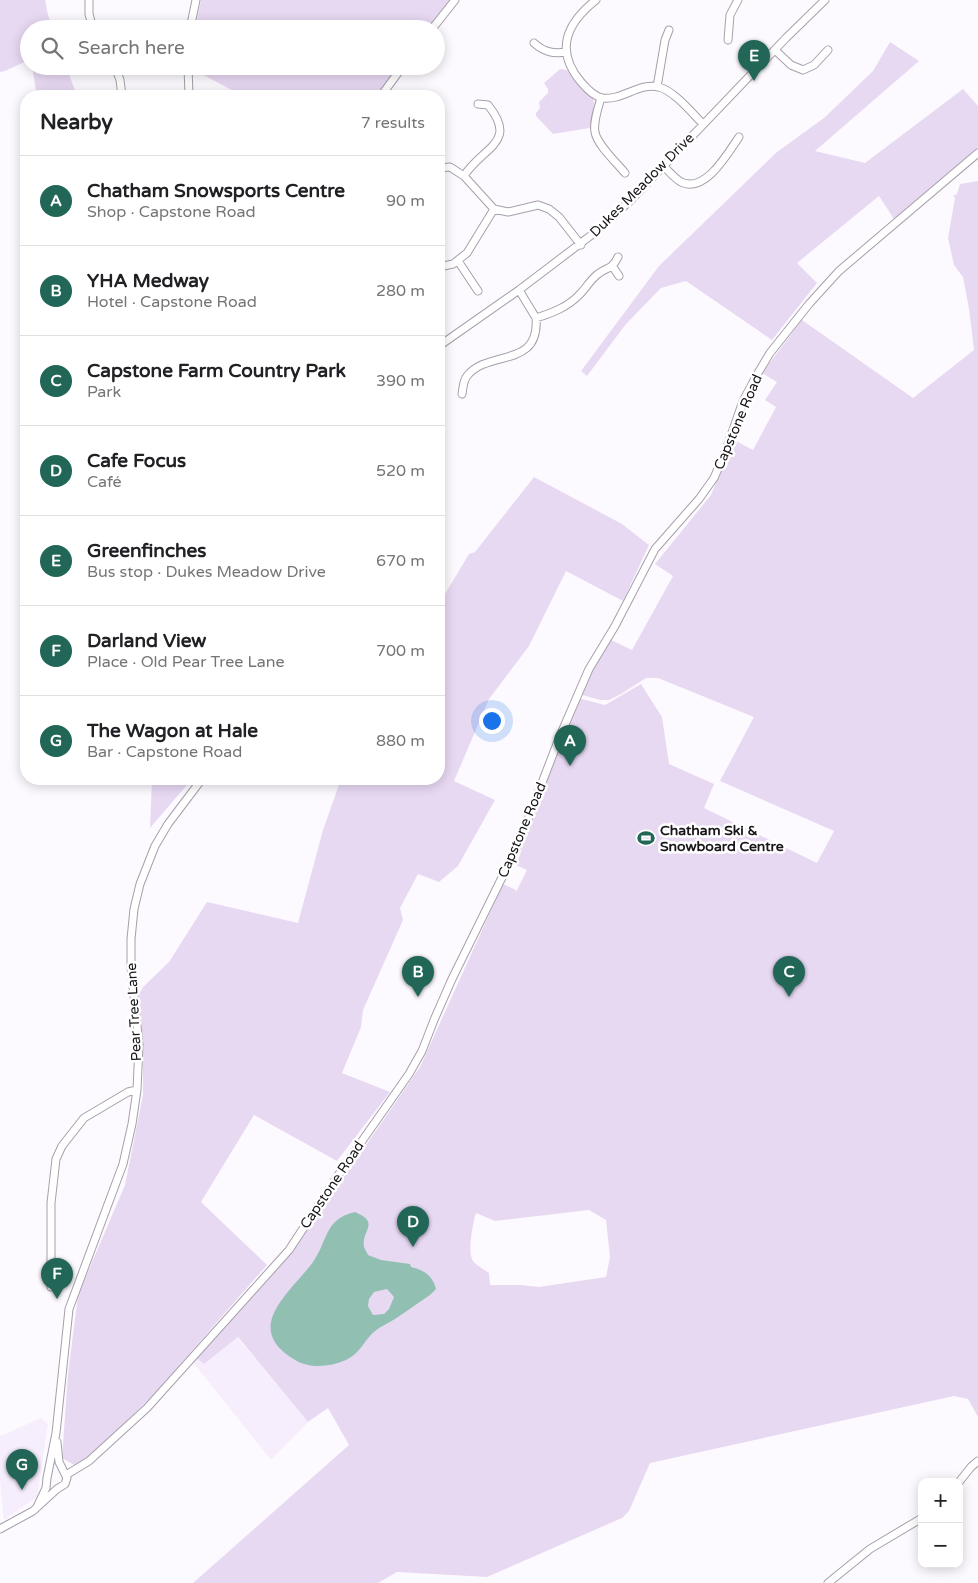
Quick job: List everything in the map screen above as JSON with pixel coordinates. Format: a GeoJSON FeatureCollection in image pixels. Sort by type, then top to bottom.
{"type":"FeatureCollection","features":[{"type":"Feature","properties":{"kind":"street"},"geometry":{"type":"LineString","coordinates":[[89,0],[91,20]]}},
{"type":"Feature","properties":{"kind":"street"},"geometry":{"type":"LineString","coordinates":[[192,20],[196,0]]}},
{"type":"Feature","properties":{"kind":"street"},"geometry":{"type":"LineString","coordinates":[[439,20],[455,0]]}},
{"type":"Feature","properties":{"kind":"street"},"geometry":{"type":"LineString","coordinates":[[596,0],[580,13],[572,24],[567,38],[566,52],[570,66],[589,91],[601,98],[612,98],[640,88],[657,87],[668,91],[703,124]]}},
{"type":"Feature","properties":{"kind":"street"},"geometry":{"type":"LineString","coordinates":[[728,40],[730,15],[738,0]]}},
{"type":"Feature","properties":{"kind":"street","name":"Dukes Meadow Drive"},"geometry":{"type":"LineString","coordinates":[[445,342],[580,245],[631,200],[775,50],[826,0]]}},
{"type":"Feature","properties":{"kind":"street"},"geometry":{"type":"LineString","coordinates":[[657,87],[665,40],[669,30]]}},
{"type":"Feature","properties":{"kind":"street"},"geometry":{"type":"LineString","coordinates":[[534,43],[544,51],[566,52]]}},
{"type":"Feature","properties":{"kind":"street"},"geometry":{"type":"LineString","coordinates":[[775,50],[791,65],[803,70],[814,65],[828,50]]}},
{"type":"Feature","properties":{"kind":"street"},"geometry":{"type":"LineString","coordinates":[[118,75],[121,90]]}},
{"type":"Feature","properties":{"kind":"street"},"geometry":{"type":"LineString","coordinates":[[188,75],[189,90]]}},
{"type":"Feature","properties":{"kind":"street"},"geometry":{"type":"LineString","coordinates":[[385,90],[396,75]]}},
{"type":"Feature","properties":{"kind":"street"},"geometry":{"type":"LineString","coordinates":[[601,98],[595,120],[595,135],[600,144],[625,173]]}},
{"type":"Feature","properties":{"kind":"street"},"geometry":{"type":"LineString","coordinates":[[464,176],[494,144],[500,134],[500,125],[488,105],[478,104]]}},
{"type":"Feature","properties":{"kind":"street"},"geometry":{"type":"LineString","coordinates":[[663,166],[680,181],[691,184],[699,183],[712,172],[739,137]]}},
{"type":"Feature","properties":{"kind":"street","name":"Capstone Road"},"geometry":{"type":"LineString","coordinates":[[64,1472],[89,1462],[147,1408],[289,1250],[341,1171],[409,1074],[422,1051],[452,979],[518,845],[560,736],[589,669],[620,617],[655,549],[699,499],[714,478],[758,372],[770,353],[809,304],[839,271],[978,153]]}},
{"type":"Feature","properties":{"kind":"street"},"geometry":{"type":"LineString","coordinates":[[445,167],[450,166],[464,176],[494,209],[508,212],[532,206],[544,206],[559,217],[580,245]]}},
{"type":"Feature","properties":{"kind":"street"},"geometry":{"type":"LineString","coordinates":[[445,265],[458,262],[470,248],[494,209]]}},
{"type":"Feature","properties":{"kind":"street"},"geometry":{"type":"LineString","coordinates":[[536,318],[567,305],[576,298],[597,274],[613,267],[618,258]]}},
{"type":"Feature","properties":{"kind":"street"},"geometry":{"type":"LineString","coordinates":[[458,262],[478,291]]}},
{"type":"Feature","properties":{"kind":"street"},"geometry":{"type":"LineString","coordinates":[[613,267],[618,276]]}},
{"type":"Feature","properties":{"kind":"street"},"geometry":{"type":"LineString","coordinates":[[462,394],[465,379],[471,372],[521,352],[529,346],[535,334],[536,318],[519,290]]}},
{"type":"Feature","properties":{"kind":"street","name":"Pear Tree Lane"},"geometry":{"type":"LineString","coordinates":[[47,1478],[56,1433],[70,1310],[123,1164],[132,1124],[137,1090],[139,1045],[131,967],[130,939],[134,910],[140,884],[155,846],[168,824],[197,785]]}},
{"type":"Feature","properties":{"kind":"street"},"geometry":{"type":"LineString","coordinates":[[51,1287],[51,1203],[56,1159],[62,1146],[84,1118],[128,1092],[137,1090]]}},
{"type":"Feature","properties":{"kind":"street","name":"Pear Tree Lane"},"geometry":{"type":"LineString","coordinates":[[56,1433],[57,1454],[64,1472]]}},
{"type":"Feature","properties":{"kind":"street"},"geometry":{"type":"LineString","coordinates":[[962,1478],[978,1461]]}},
{"type":"Feature","properties":{"kind":"street"},"geometry":{"type":"LineString","coordinates":[[0,1528],[27,1515],[37,1508],[57,1489],[65,1484],[64,1472],[55,1469],[47,1478],[46,1488],[37,1508]]}},
{"type":"Feature","properties":{"kind":"street"},"geometry":{"type":"LineString","coordinates":[[47,1478],[51,1487],[57,1489]]}},
{"type":"Feature","properties":{"kind":"street"},"geometry":{"type":"LineString","coordinates":[[828,1583],[870,1549],[918,1520]]}},
{"type":"Feature","properties":{"kind":"shaded area"},"geometry":{"type":"Polygon","coordinates":[[[0,0],[45,0],[50,20],[20,20],[20,64],[0,72],[0,0]]]}},
{"type":"Feature","properties":{"kind":"shaded area"},"geometry":{"type":"Polygon","coordinates":[[[201,0],[450,0],[435,20],[197,20],[201,0]]]}},
{"type":"Feature","properties":{"kind":"shaded area"},"geometry":{"type":"Polygon","coordinates":[[[890,42],[919,61],[815,151],[865,163],[963,89],[978,106],[978,150],[894,219],[879,196],[797,263],[817,283],[772,340],[686,281],[661,288],[626,324],[587,376],[581,371],[659,266],[777,152],[824,118],[873,71],[890,42]]]}},
{"type":"Feature","properties":{"kind":"shaded area"},"geometry":{"type":"Polygon","coordinates":[[[560,69],[567,70],[582,90],[593,98],[590,128],[553,134],[536,116],[540,108],[539,102],[548,93],[544,83],[560,69]]]}},
{"type":"Feature","properties":{"kind":"shaded area"},"geometry":{"type":"Polygon","coordinates":[[[34,75],[69,75],[75,90],[36,90],[34,75]]]}},
{"type":"Feature","properties":{"kind":"shaded area"},"geometry":{"type":"Polygon","coordinates":[[[203,75],[394,75],[383,90],[232,90],[203,75]]]}},
{"type":"Feature","properties":{"kind":"shaded area"},"geometry":{"type":"Polygon","coordinates":[[[978,181],[978,1417],[968,1399],[954,1396],[650,1463],[629,1511],[622,1518],[487,1577],[397,1572],[378,1583],[193,1583],[349,1445],[328,1408],[308,1422],[238,1337],[204,1364],[195,1357],[292,1252],[420,1067],[503,884],[516,890],[516,892],[527,870],[516,865],[578,698],[605,705],[641,684],[662,717],[669,764],[714,784],[704,808],[817,863],[834,831],[720,781],[754,717],[658,678],[646,678],[609,700],[600,700],[579,694],[609,639],[632,650],[673,576],[655,564],[711,495],[734,440],[753,450],[776,407],[765,400],[777,382],[762,373],[802,320],[913,398],[974,350],[963,277],[954,265],[948,238],[955,198],[953,196],[957,194],[960,184],[978,181]],[[589,1210],[495,1221],[476,1213],[471,1237],[471,1257],[475,1263],[489,1273],[490,1285],[539,1287],[606,1277],[610,1257],[606,1220],[589,1210]]]}},
{"type":"Feature","properties":{"kind":"shaded area"},"geometry":{"type":"Polygon","coordinates":[[[534,477],[622,524],[649,545],[623,601],[566,571],[529,646],[489,699],[454,781],[495,800],[458,866],[439,882],[418,874],[400,908],[403,920],[363,1010],[361,1027],[342,1073],[390,1092],[337,1161],[254,1115],[201,1202],[267,1265],[156,1392],[92,1456],[74,1465],[62,1458],[68,1374],[78,1295],[125,1185],[143,1095],[143,1044],[139,994],[143,987],[169,962],[207,902],[298,923],[323,830],[339,785],[445,785],[445,594],[469,554],[475,552],[534,477]]]}},
{"type":"Feature","properties":{"kind":"shaded area"},"geometry":{"type":"Polygon","coordinates":[[[152,785],[187,785],[150,828],[152,785]]]}},
{"type":"Feature","properties":{"kind":"shaded area"},"geometry":{"type":"Polygon","coordinates":[[[355,1212],[367,1220],[368,1227],[364,1247],[368,1255],[381,1260],[410,1264],[411,1267],[427,1274],[433,1280],[436,1289],[430,1295],[375,1331],[359,1350],[346,1360],[327,1365],[307,1365],[295,1360],[279,1348],[272,1336],[271,1323],[275,1311],[283,1298],[318,1254],[332,1225],[345,1215],[355,1212]],[[387,1289],[374,1292],[369,1299],[368,1306],[373,1315],[384,1314],[389,1309],[394,1297],[387,1289]]]}},
{"type":"Feature","properties":{"kind":"shaded area"},"geometry":{"type":"Polygon","coordinates":[[[237,1337],[308,1422],[271,1460],[192,1361],[195,1357],[204,1364],[237,1337]]]}},
{"type":"Feature","properties":{"kind":"shaded area"},"geometry":{"type":"Polygon","coordinates":[[[41,1418],[48,1424],[37,1497],[4,1520],[0,1481],[0,1436],[41,1418]]]}},
{"type":"Feature","properties":{"kind":"place","name":"Greenfinches"},"geometry":{"type":"Point","coordinates":[754,81]}},
{"type":"Feature","properties":{"kind":"place","name":"Chatham Snowsports Centre"},"geometry":{"type":"Point","coordinates":[570,766]}},
{"type":"Feature","properties":{"kind":"place","name":"Chatham Ski & Snowboard Centre"},"geometry":{"type":"Point","coordinates":[646,838]}},
{"type":"Feature","properties":{"kind":"place","name":"YHA Medway"},"geometry":{"type":"Point","coordinates":[418,997]}},
{"type":"Feature","properties":{"kind":"place","name":"Capstone Farm Country Park"},"geometry":{"type":"Point","coordinates":[789,997]}},
{"type":"Feature","properties":{"kind":"place","name":"Cafe Focus"},"geometry":{"type":"Point","coordinates":[413,1247]}},
{"type":"Feature","properties":{"kind":"place","name":"Darland View"},"geometry":{"type":"Point","coordinates":[57,1299]}},
{"type":"Feature","properties":{"kind":"place","name":"The Wagon at Hale"},"geometry":{"type":"Point","coordinates":[22,1490]}}]}
